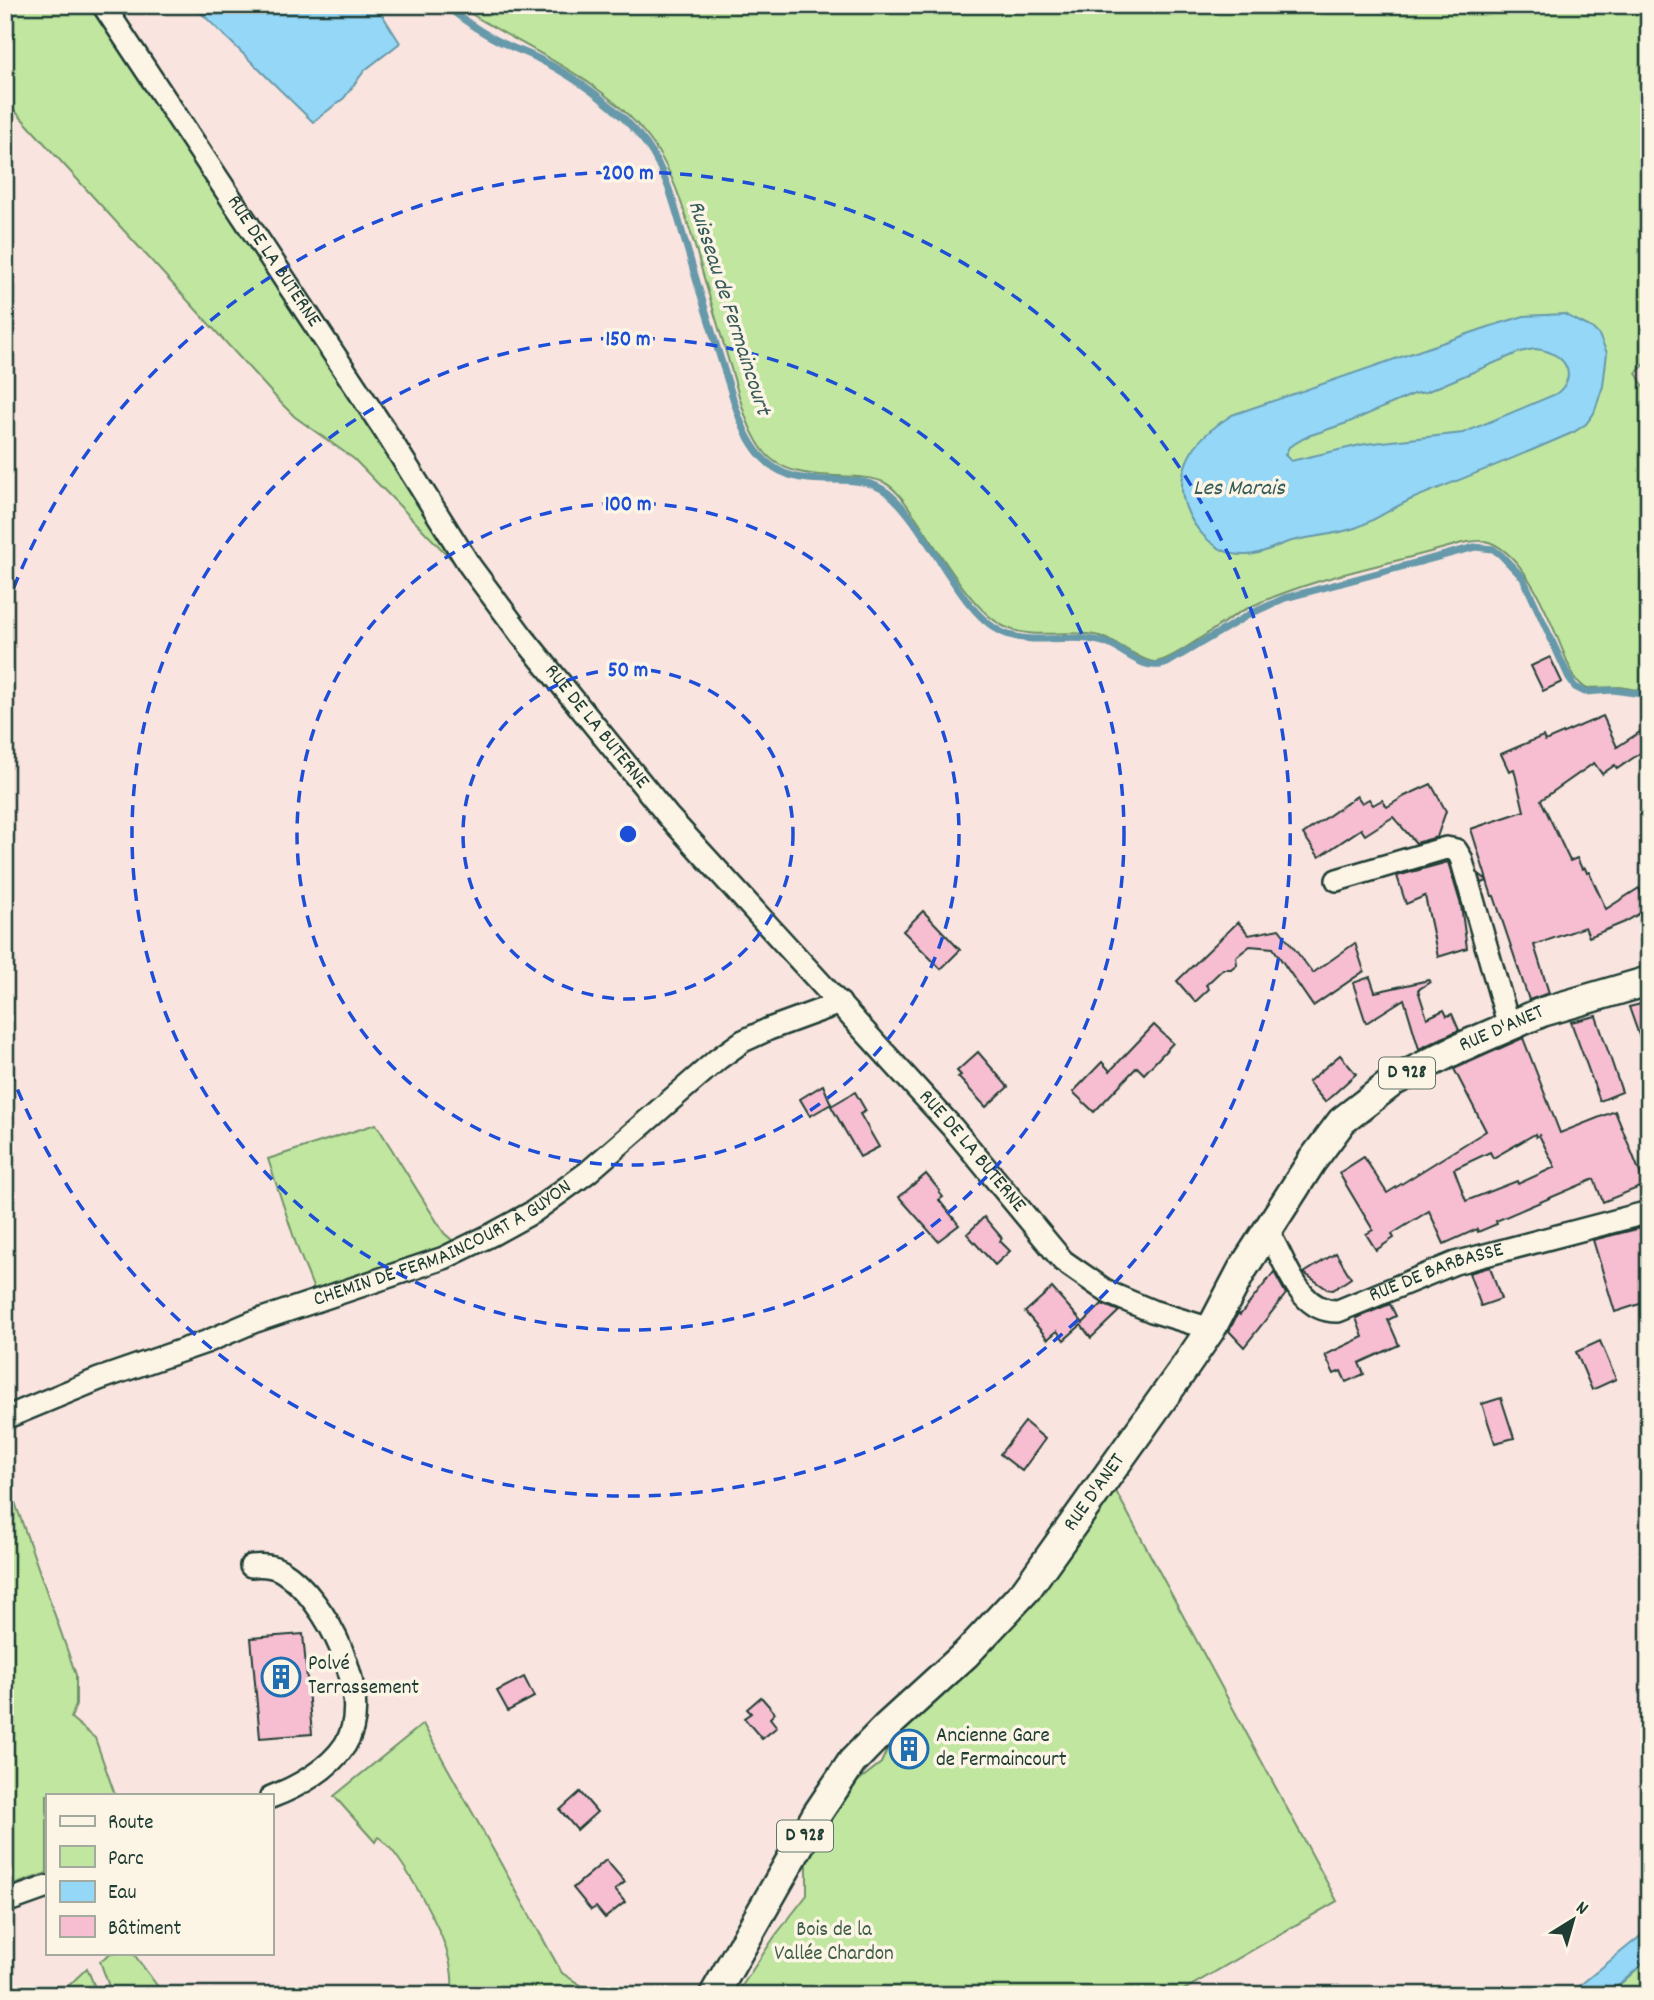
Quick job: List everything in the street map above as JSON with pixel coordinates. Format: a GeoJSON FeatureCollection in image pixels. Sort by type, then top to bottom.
{"type":"FeatureCollection","features":[{"type":"Feature","properties":{"kind":"main road","name":"RUE D'ANET"},"geometry":{"type":"LineString","coordinates":[[714,1995],[834,1788],[868,1745],[997,1624],[1026,1590],[1068,1534],[1321,1146],[1355,1110],[1407,1073],[1542,1012],[1649,981]]}},
{"type":"Feature","properties":{"kind":"street","name":"RUE DE LA BUTERNE"},"geometry":{"type":"LineString","coordinates":[[103,5],[385,431],[470,566],[493,599],[668,816],[952,1127],[1063,1261],[1109,1293],[1152,1311],[1204,1327]]}},
{"type":"Feature","properties":{"kind":"street"},"geometry":{"type":"LineString","coordinates":[[1337,880],[1446,848],[1456,850],[1461,858],[1509,1026]]}},
{"type":"Feature","properties":{"kind":"street","name":"CHEMIN DE FERMAINCOURT À GUYON"},"geometry":{"type":"LineString","coordinates":[[5,1418],[253,1322],[444,1258],[493,1234],[533,1212],[587,1172],[718,1059],[743,1041],[841,1003]]}},
{"type":"Feature","properties":{"kind":"street","name":"RUE DE BARBASSE"},"geometry":{"type":"LineString","coordinates":[[1267,1231],[1304,1298],[1318,1308],[1338,1311],[1455,1263],[1649,1212]]}},
{"type":"Feature","properties":{"kind":"street"},"geometry":{"type":"LineString","coordinates":[[251,1566],[265,1565],[281,1570],[309,1596],[323,1615],[342,1652],[354,1690],[355,1717],[346,1744],[331,1762],[307,1779],[273,1796]]}},
{"type":"Feature","properties":{"kind":"street"},"geometry":{"type":"LineString","coordinates":[[5,1902],[46,1887]]}},
{"type":"Feature","properties":{"kind":"green space"},"geometry":{"type":"Polygon","coordinates":[[[5,5],[93,5],[458,566],[354,459],[295,417],[282,404],[5,100],[5,5]]]}},
{"type":"Feature","properties":{"kind":"green space"},"geometry":{"type":"Polygon","coordinates":[[[457,5],[1649,5],[1649,360],[1636,373],[1649,396],[1649,428],[1644,431],[1649,440],[1649,692],[1620,687],[1585,688],[1574,678],[1551,622],[1530,582],[1504,551],[1483,541],[1462,543],[1297,588],[1244,610],[1174,655],[1155,662],[1099,636],[1026,633],[1003,626],[991,618],[967,593],[917,519],[890,486],[872,478],[793,471],[771,459],[762,449],[744,412],[679,197],[653,144],[612,100],[588,82],[457,5]]]}},
{"type":"Feature","properties":{"kind":"green space"},"geometry":{"type":"Polygon","coordinates":[[[376,1124],[444,1233],[452,1240],[462,1243],[315,1292],[268,1159],[376,1124]]]}},
{"type":"Feature","properties":{"kind":"green space"},"geometry":{"type":"Polygon","coordinates":[[[5,1474],[76,1675],[76,1705],[71,1718],[95,1738],[115,1794],[46,1794],[46,1873],[5,1888],[5,1474]]]}},
{"type":"Feature","properties":{"kind":"green space","name":"Bois de la Vallée Chardon"},"geometry":{"type":"Polygon","coordinates":[[[1112,1484],[1337,1901],[1175,1995],[736,1995],[775,1936],[807,1895],[807,1861],[849,1788],[881,1763],[889,1745],[919,1714],[1112,1484]]]}},
{"type":"Feature","properties":{"kind":"green space"},"geometry":{"type":"Polygon","coordinates":[[[423,1724],[562,1973],[596,1995],[451,1995],[452,1973],[447,1952],[418,1890],[387,1844],[378,1837],[375,1842],[334,1796],[423,1724]]]}},
{"type":"Feature","properties":{"kind":"green space"},"geometry":{"type":"Polygon","coordinates":[[[110,1954],[134,1954],[164,1995],[112,1995],[100,1961],[110,1954]]]}},
{"type":"Feature","properties":{"kind":"green space"},"geometry":{"type":"Polygon","coordinates":[[[1649,1958],[1649,1995],[1608,1995],[1649,1958]]]}},
{"type":"Feature","properties":{"kind":"green space"},"geometry":{"type":"Polygon","coordinates":[[[87,1968],[98,1995],[59,1995],[87,1968]]]}},
{"type":"Feature","properties":{"kind":"water"},"geometry":{"type":"Polygon","coordinates":[[[193,5],[376,5],[400,43],[365,70],[344,98],[313,122],[193,5]]]}},
{"type":"Feature","properties":{"kind":"water","name":"Les Marais"},"geometry":{"type":"Polygon","coordinates":[[[1564,314],[1592,328],[1599,335],[1607,353],[1603,386],[1594,413],[1586,424],[1574,432],[1412,499],[1355,528],[1292,541],[1258,553],[1235,554],[1223,550],[1203,535],[1188,514],[1182,490],[1185,466],[1203,437],[1232,415],[1524,316],[1564,314]],[[1544,350],[1520,352],[1426,392],[1414,394],[1347,423],[1308,436],[1289,447],[1285,455],[1291,461],[1365,444],[1463,433],[1556,394],[1564,386],[1568,371],[1565,364],[1560,358],[1544,350]]]}},
{"type":"Feature","properties":{"kind":"water"},"geometry":{"type":"Polygon","coordinates":[[[1649,1929],[1649,1958],[1608,1995],[1568,1995],[1649,1929]]]}},
{"type":"Feature","properties":{"kind":"building"},"geometry":{"type":"Polygon","coordinates":[[[1550,657],[1562,682],[1543,691],[1531,666],[1550,657]]]}},
{"type":"Feature","properties":{"kind":"building"},"geometry":{"type":"Polygon","coordinates":[[[1603,716],[1617,747],[1649,726],[1649,747],[1617,769],[1615,765],[1602,774],[1594,763],[1541,800],[1570,861],[1577,858],[1582,869],[1585,868],[1587,873],[1589,872],[1606,909],[1639,888],[1647,909],[1625,922],[1589,937],[1585,927],[1534,945],[1549,993],[1529,1000],[1494,896],[1487,881],[1482,883],[1479,874],[1487,880],[1471,829],[1524,811],[1514,769],[1509,771],[1501,754],[1543,736],[1545,741],[1603,716]]]}},
{"type":"Feature","properties":{"kind":"building"},"geometry":{"type":"Polygon","coordinates":[[[1431,784],[1446,811],[1437,837],[1416,843],[1393,817],[1365,835],[1361,829],[1319,857],[1303,834],[1357,796],[1362,803],[1369,799],[1373,805],[1382,800],[1387,807],[1431,784]]]}},
{"type":"Feature","properties":{"kind":"building"},"geometry":{"type":"Polygon","coordinates":[[[1448,862],[1461,905],[1467,948],[1438,957],[1425,896],[1406,904],[1397,876],[1448,862]]]}},
{"type":"Feature","properties":{"kind":"building"},"geometry":{"type":"Polygon","coordinates":[[[923,911],[960,950],[941,969],[903,931],[923,911]]]}},
{"type":"Feature","properties":{"kind":"building"},"geometry":{"type":"Polygon","coordinates":[[[1238,922],[1249,935],[1279,929],[1313,973],[1355,943],[1364,971],[1313,1006],[1273,948],[1250,946],[1236,957],[1237,964],[1231,969],[1223,969],[1206,985],[1209,989],[1195,1002],[1177,981],[1238,922]]]}},
{"type":"Feature","properties":{"kind":"building"},"geometry":{"type":"Polygon","coordinates":[[[1370,977],[1375,992],[1429,980],[1430,982],[1418,990],[1427,1018],[1444,1010],[1447,1016],[1452,1014],[1459,1030],[1419,1049],[1404,999],[1366,1023],[1353,983],[1370,977]]]}},
{"type":"Feature","properties":{"kind":"building"},"geometry":{"type":"Polygon","coordinates":[[[1649,1002],[1649,1054],[1646,1055],[1629,1007],[1649,1002]]]}},
{"type":"Feature","properties":{"kind":"building"},"geometry":{"type":"Polygon","coordinates":[[[1596,1016],[1622,1092],[1600,1101],[1571,1022],[1596,1016]]]}},
{"type":"Feature","properties":{"kind":"building"},"geometry":{"type":"Polygon","coordinates":[[[1154,1025],[1173,1043],[1144,1074],[1137,1067],[1094,1112],[1073,1092],[1102,1062],[1110,1071],[1154,1025]]]}},
{"type":"Feature","properties":{"kind":"building"},"geometry":{"type":"Polygon","coordinates":[[[1523,1038],[1560,1133],[1615,1111],[1645,1185],[1603,1202],[1594,1179],[1496,1221],[1497,1224],[1478,1232],[1477,1229],[1444,1244],[1429,1211],[1392,1234],[1394,1238],[1376,1250],[1366,1234],[1373,1230],[1339,1173],[1364,1157],[1387,1193],[1486,1131],[1454,1069],[1523,1038]],[[1535,1134],[1493,1158],[1490,1152],[1454,1169],[1466,1201],[1517,1181],[1518,1184],[1555,1167],[1539,1135],[1536,1137],[1535,1134]]]}},
{"type":"Feature","properties":{"kind":"building"},"geometry":{"type":"Polygon","coordinates":[[[978,1052],[1008,1087],[986,1107],[958,1077],[961,1075],[957,1071],[978,1052]]]}},
{"type":"Feature","properties":{"kind":"building"},"geometry":{"type":"Polygon","coordinates":[[[1340,1055],[1356,1074],[1325,1102],[1308,1082],[1340,1055]]]}},
{"type":"Feature","properties":{"kind":"building"},"geometry":{"type":"Polygon","coordinates":[[[823,1085],[831,1104],[810,1116],[800,1099],[823,1085]]]}},
{"type":"Feature","properties":{"kind":"building"},"geometry":{"type":"Polygon","coordinates":[[[855,1092],[866,1111],[860,1114],[879,1147],[860,1157],[831,1106],[855,1092]]]}},
{"type":"Feature","properties":{"kind":"building"},"geometry":{"type":"Polygon","coordinates":[[[926,1174],[943,1197],[939,1200],[959,1225],[938,1241],[899,1197],[926,1174]]]}},
{"type":"Feature","properties":{"kind":"building"},"geometry":{"type":"Polygon","coordinates":[[[984,1217],[1010,1251],[995,1265],[967,1234],[984,1217]]]}},
{"type":"Feature","properties":{"kind":"building"},"geometry":{"type":"Polygon","coordinates":[[[1649,1226],[1649,1301],[1615,1312],[1593,1240],[1649,1226]]]}},
{"type":"Feature","properties":{"kind":"building"},"geometry":{"type":"Polygon","coordinates":[[[1336,1253],[1351,1278],[1333,1290],[1327,1289],[1304,1273],[1336,1253]]]}},
{"type":"Feature","properties":{"kind":"building"},"geometry":{"type":"Polygon","coordinates":[[[1490,1267],[1501,1299],[1481,1306],[1469,1273],[1490,1267]]]}},
{"type":"Feature","properties":{"kind":"building"},"geometry":{"type":"Polygon","coordinates":[[[1274,1272],[1286,1294],[1244,1347],[1229,1331],[1238,1313],[1240,1315],[1274,1272]]]}},
{"type":"Feature","properties":{"kind":"building"},"geometry":{"type":"Polygon","coordinates":[[[1052,1288],[1083,1323],[1102,1304],[1119,1311],[1091,1338],[1081,1325],[1064,1340],[1057,1331],[1048,1339],[1025,1312],[1052,1288]]]}},
{"type":"Feature","properties":{"kind":"building"},"geometry":{"type":"Polygon","coordinates":[[[1390,1304],[1396,1316],[1388,1320],[1399,1345],[1359,1363],[1364,1374],[1346,1382],[1341,1371],[1334,1374],[1325,1355],[1363,1337],[1356,1318],[1390,1304]]]}},
{"type":"Feature","properties":{"kind":"building"},"geometry":{"type":"Polygon","coordinates":[[[1600,1341],[1616,1379],[1592,1390],[1576,1352],[1600,1341]]]}},
{"type":"Feature","properties":{"kind":"building"},"geometry":{"type":"Polygon","coordinates":[[[1501,1398],[1514,1438],[1495,1443],[1482,1404],[1501,1398]]]}},
{"type":"Feature","properties":{"kind":"building"},"geometry":{"type":"Polygon","coordinates":[[[1025,1422],[1045,1439],[1022,1471],[1000,1454],[1025,1422]]]}},
{"type":"Feature","properties":{"kind":"building","name":"Polvé Terrassement"},"geometry":{"type":"Polygon","coordinates":[[[303,1634],[312,1734],[260,1738],[251,1638],[303,1634]]]}},
{"type":"Feature","properties":{"kind":"building"},"geometry":{"type":"Polygon","coordinates":[[[524,1677],[534,1697],[508,1711],[497,1691],[524,1677]]]}},
{"type":"Feature","properties":{"kind":"building"},"geometry":{"type":"Polygon","coordinates":[[[761,1697],[775,1713],[770,1718],[777,1727],[762,1739],[744,1718],[751,1713],[747,1709],[761,1697]]]}},
{"type":"Feature","properties":{"kind":"building"},"geometry":{"type":"Polygon","coordinates":[[[580,1792],[597,1812],[577,1830],[560,1810],[580,1792]]]}},
{"type":"Feature","properties":{"kind":"building"},"geometry":{"type":"Polygon","coordinates":[[[606,1860],[625,1882],[615,1890],[625,1902],[605,1918],[596,1907],[591,1910],[573,1888],[606,1860]]]}},
{"type":"Feature","properties":{"kind":"waterway","name":"Ruisseau de Fermaincourt"},"geometry":{"type":"LineString","coordinates":[[444,5],[487,35],[567,75],[611,106],[636,131],[655,158],[667,184],[735,404],[752,444],[767,462],[784,473],[802,478],[856,481],[873,485],[888,493],[917,527],[960,592],[992,626],[1021,638],[1094,640],[1106,643],[1136,660],[1160,665],[1250,614],[1285,598],[1475,547],[1493,549],[1523,578],[1575,687],[1585,692],[1613,690],[1649,695]]}},
{"type":"Feature","properties":{"kind":"place","name":"Polvé Terrassement"},"geometry":{"type":"Point","coordinates":[281,1677]}},
{"type":"Feature","properties":{"kind":"place","name":"Ancienne Gare de Fermaincourt"},"geometry":{"type":"Point","coordinates":[909,1749]}}]}
